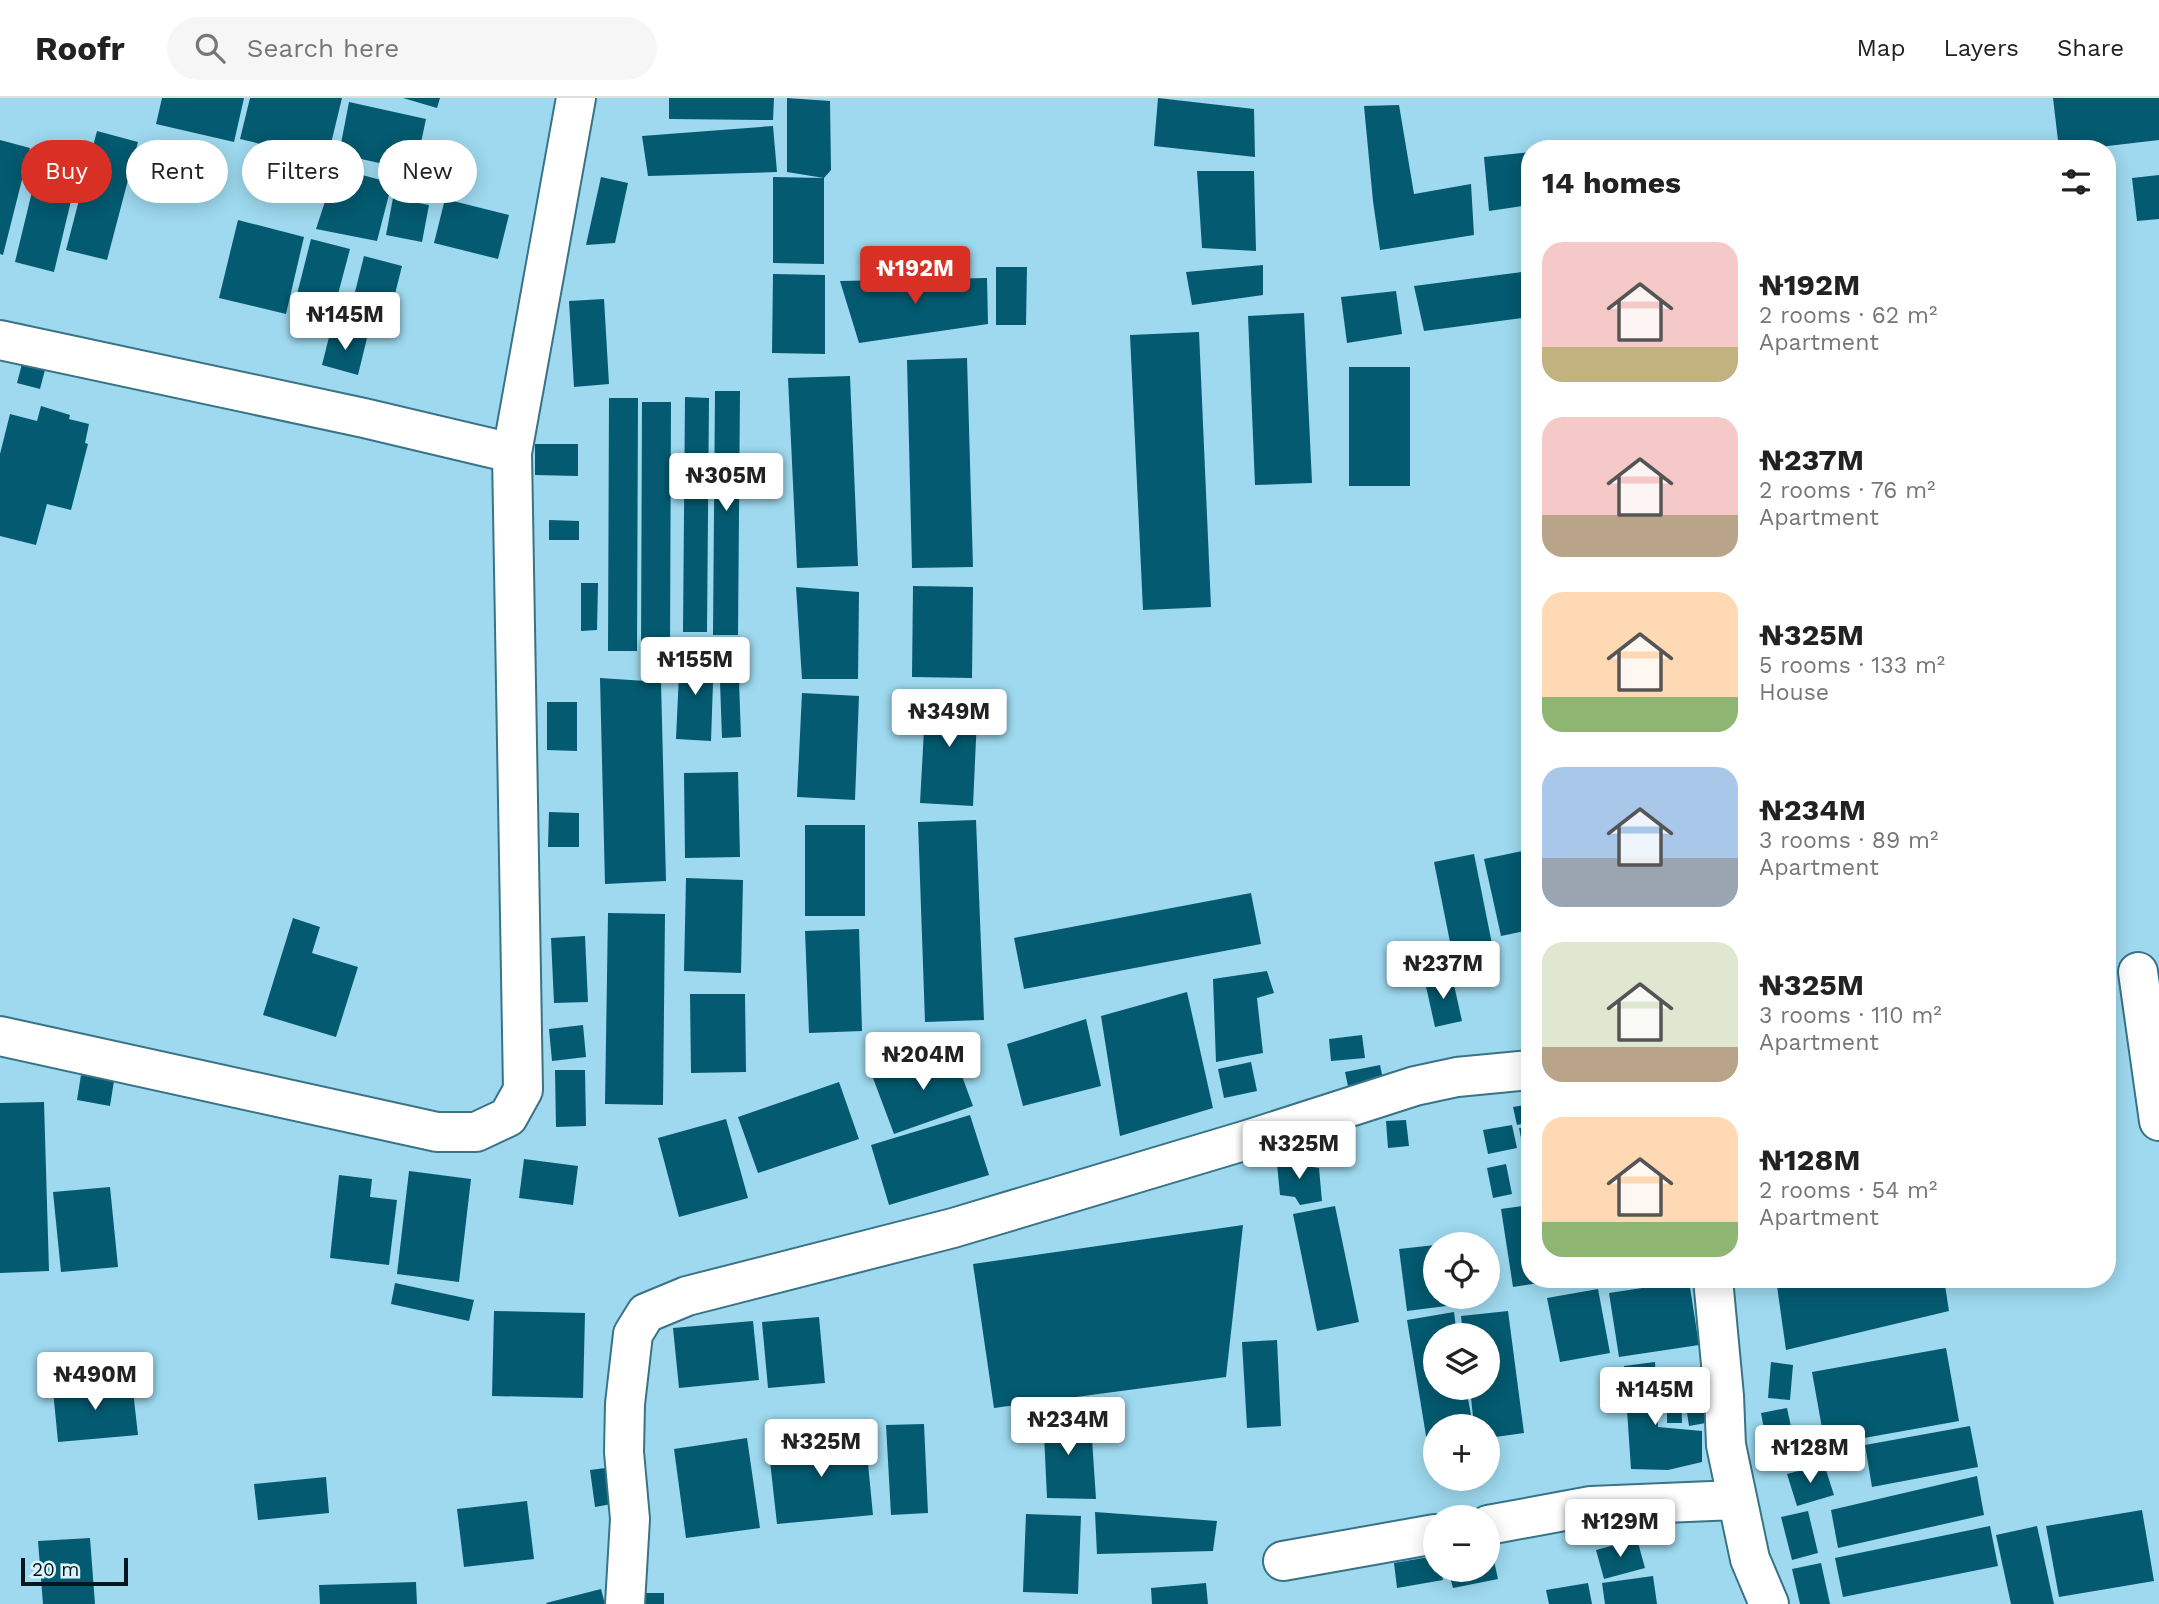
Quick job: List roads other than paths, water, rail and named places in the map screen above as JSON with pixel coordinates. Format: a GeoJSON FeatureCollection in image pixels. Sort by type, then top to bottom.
{"type":"FeatureCollection","features":[{"type":"Feature","properties":{"kind":"street"},"geometry":{"type":"LineString","coordinates":[[0,1036],[437,1132],[476,1132],[508,1117],[523,1090],[512,453],[576,98]]}},
{"type":"Feature","properties":{"kind":"street"},"geometry":{"type":"LineString","coordinates":[[0,341],[364,418],[512,453]]}},
{"type":"Feature","properties":{"kind":"street"},"geometry":{"type":"LineString","coordinates":[[2135,970],[2159,1121]]}},
{"type":"Feature","properties":{"kind":"street"},"geometry":{"type":"LineString","coordinates":[[625,1604],[630,1519],[624,1452],[625,1404],[633,1334],[646,1313],[687,1296],[953,1228],[1247,1140],[1415,1086],[1457,1077],[1521,1071]]}},
{"type":"Feature","properties":{"kind":"street"},"geometry":{"type":"LineString","coordinates":[[1714,1288],[1726,1445],[1749,1559],[1769,1604]]}},
{"type":"Feature","properties":{"kind":"street"},"geometry":{"type":"LineString","coordinates":[[1500,1523],[1591,1506],[1736,1500]]}},
{"type":"Feature","properties":{"kind":"street"},"geometry":{"type":"LineString","coordinates":[[1283,1561],[1423,1536]]}}]}
